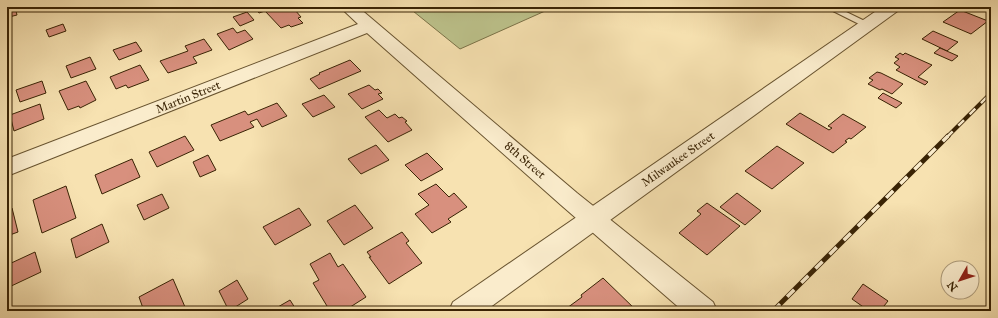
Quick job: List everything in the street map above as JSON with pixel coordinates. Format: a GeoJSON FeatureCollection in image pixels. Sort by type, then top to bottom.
{"type":"FeatureCollection","features":[{"type":"Feature","properties":{"kind":"street","name":"8th Street"},"geometry":{"type":"LineString","coordinates":[[348,7],[703,311]]}},
{"type":"Feature","properties":{"kind":"street","name":"Milwaukee Street"},"geometry":{"type":"LineString","coordinates":[[463,311],[893,7]]}},
{"type":"Feature","properties":{"kind":"street","name":"Martin Street"},"geometry":{"type":"LineString","coordinates":[[7,168],[369,26]]}},
{"type":"Feature","properties":{"kind":"lane"},"geometry":{"type":"LineString","coordinates":[[829,7],[868,25]]}},
{"type":"Feature","properties":{"kind":"green space"},"geometry":{"type":"Polygon","coordinates":[[[408,7],[554,7],[460,49],[408,7]]]}},
{"type":"Feature","properties":{"kind":"building"},"geometry":{"type":"Polygon","coordinates":[[[7,7],[15,7],[17,15],[9,17],[10,20],[7,21],[7,7]]]}},
{"type":"Feature","properties":{"kind":"building"},"geometry":{"type":"Polygon","coordinates":[[[254,7],[287,7],[291,11],[295,10],[301,17],[298,18],[303,23],[291,27],[289,25],[281,28],[265,11],[259,13],[254,7]]]}},
{"type":"Feature","properties":{"kind":"building"},"geometry":{"type":"Polygon","coordinates":[[[960,10],[988,21],[971,34],[943,22],[960,10]]]}},
{"type":"Feature","properties":{"kind":"building"},"geometry":{"type":"Polygon","coordinates":[[[247,12],[254,20],[240,26],[233,17],[247,12]]]}},
{"type":"Feature","properties":{"kind":"building"},"geometry":{"type":"Polygon","coordinates":[[[63,24],[66,31],[49,37],[46,30],[63,24]]]}},
{"type":"Feature","properties":{"kind":"building"},"geometry":{"type":"Polygon","coordinates":[[[233,28],[237,33],[245,30],[253,39],[229,50],[217,34],[233,28]]]}},
{"type":"Feature","properties":{"kind":"building"},"geometry":{"type":"Polygon","coordinates":[[[933,31],[958,42],[947,51],[922,39],[933,31]]]}},
{"type":"Feature","properties":{"kind":"building"},"geometry":{"type":"Polygon","coordinates":[[[204,39],[212,50],[193,57],[197,63],[168,73],[160,61],[188,51],[185,46],[204,39]]]}},
{"type":"Feature","properties":{"kind":"building"},"geometry":{"type":"Polygon","coordinates":[[[136,42],[142,51],[119,60],[113,50],[136,42]]]}},
{"type":"Feature","properties":{"kind":"building"},"geometry":{"type":"Polygon","coordinates":[[[940,48],[958,56],[952,61],[934,53],[940,48]]]}},
{"type":"Feature","properties":{"kind":"building"},"geometry":{"type":"Polygon","coordinates":[[[900,53],[903,55],[905,53],[932,65],[918,77],[928,82],[925,85],[896,70],[900,67],[894,63],[899,59],[895,57],[900,53]]]}},
{"type":"Feature","properties":{"kind":"building"},"geometry":{"type":"Polygon","coordinates":[[[90,57],[96,69],[71,78],[66,66],[90,57]]]}},
{"type":"Feature","properties":{"kind":"building"},"geometry":{"type":"Polygon","coordinates":[[[350,60],[361,71],[319,89],[310,79],[320,74],[319,73],[350,60]]]}},
{"type":"Feature","properties":{"kind":"building"},"geometry":{"type":"Polygon","coordinates":[[[140,65],[149,80],[128,88],[126,85],[116,89],[110,77],[140,65]]]}},
{"type":"Feature","properties":{"kind":"building"},"geometry":{"type":"Polygon","coordinates":[[[877,72],[903,84],[892,94],[882,89],[880,90],[868,84],[873,80],[869,78],[877,72]]]}},
{"type":"Feature","properties":{"kind":"building"},"geometry":{"type":"Polygon","coordinates":[[[42,81],[46,93],[20,102],[16,90],[42,81]]]}},
{"type":"Feature","properties":{"kind":"building"},"geometry":{"type":"Polygon","coordinates":[[[86,81],[96,100],[80,108],[79,106],[68,110],[59,91],[86,81]]]}},
{"type":"Feature","properties":{"kind":"building"},"geometry":{"type":"Polygon","coordinates":[[[369,85],[375,90],[378,89],[382,93],[378,94],[383,99],[362,109],[348,94],[369,85]]]}},
{"type":"Feature","properties":{"kind":"building"},"geometry":{"type":"Polygon","coordinates":[[[883,93],[902,103],[896,108],[878,98],[883,93]]]}},
{"type":"Feature","properties":{"kind":"building"},"geometry":{"type":"Polygon","coordinates":[[[324,95],[335,107],[313,117],[302,104],[324,95]]]}},
{"type":"Feature","properties":{"kind":"building"},"geometry":{"type":"Polygon","coordinates":[[[277,103],[287,116],[262,127],[257,119],[250,122],[254,127],[220,141],[211,125],[245,111],[248,115],[277,103]]]}},
{"type":"Feature","properties":{"kind":"building"},"geometry":{"type":"Polygon","coordinates":[[[40,104],[44,119],[14,131],[10,115],[40,104]]]}},
{"type":"Feature","properties":{"kind":"building"},"geometry":{"type":"Polygon","coordinates":[[[379,110],[387,118],[395,114],[399,118],[402,117],[407,121],[405,122],[412,130],[388,142],[365,117],[379,110]]]}},
{"type":"Feature","properties":{"kind":"building"},"geometry":{"type":"Polygon","coordinates":[[[800,113],[829,130],[832,128],[828,126],[843,114],[866,127],[851,139],[849,138],[845,141],[847,142],[833,153],[786,124],[800,113]]]}},
{"type":"Feature","properties":{"kind":"building"},"geometry":{"type":"Polygon","coordinates":[[[185,136],[194,150],[157,167],[149,152],[185,136]]]}},
{"type":"Feature","properties":{"kind":"building"},"geometry":{"type":"Polygon","coordinates":[[[376,145],[389,160],[361,174],[348,159],[376,145]]]}},
{"type":"Feature","properties":{"kind":"building"},"geometry":{"type":"Polygon","coordinates":[[[777,146],[804,163],[772,189],[745,171],[777,146]]]}},
{"type":"Feature","properties":{"kind":"building"},"geometry":{"type":"Polygon","coordinates":[[[427,153],[443,169],[421,181],[405,165],[427,153]]]}},
{"type":"Feature","properties":{"kind":"building"},"geometry":{"type":"Polygon","coordinates":[[[208,155],[216,170],[200,177],[193,162],[208,155]]]}},
{"type":"Feature","properties":{"kind":"building"},"geometry":{"type":"Polygon","coordinates":[[[132,159],[140,177],[102,194],[95,175],[132,159]]]}},
{"type":"Feature","properties":{"kind":"building"},"geometry":{"type":"Polygon","coordinates":[[[436,184],[449,197],[454,193],[467,207],[448,219],[451,222],[432,233],[415,214],[429,205],[418,194],[436,184]]]}},
{"type":"Feature","properties":{"kind":"building"},"geometry":{"type":"Polygon","coordinates":[[[66,186],[76,218],[42,233],[33,200],[66,186]]]}},
{"type":"Feature","properties":{"kind":"building"},"geometry":{"type":"Polygon","coordinates":[[[737,193],[761,211],[745,225],[720,207],[737,193]]]}},
{"type":"Feature","properties":{"kind":"building"},"geometry":{"type":"Polygon","coordinates":[[[162,194],[169,208],[144,220],[137,205],[162,194]]]}},
{"type":"Feature","properties":{"kind":"building"},"geometry":{"type":"Polygon","coordinates":[[[707,203],[740,226],[707,255],[679,233],[701,214],[697,211],[707,203]]]}},
{"type":"Feature","properties":{"kind":"building"},"geometry":{"type":"Polygon","coordinates":[[[355,205],[373,228],[344,245],[327,221],[355,205]]]}},
{"type":"Feature","properties":{"kind":"building"},"geometry":{"type":"Polygon","coordinates":[[[12,208],[18,232],[7,236],[7,210],[12,208]]]}},
{"type":"Feature","properties":{"kind":"building"},"geometry":{"type":"Polygon","coordinates":[[[299,208],[311,225],[275,245],[263,227],[299,208]]]}},
{"type":"Feature","properties":{"kind":"building"},"geometry":{"type":"Polygon","coordinates":[[[102,224],[109,242],[76,258],[71,239],[102,224]]]}},
{"type":"Feature","properties":{"kind":"building"},"geometry":{"type":"Polygon","coordinates":[[[402,232],[409,241],[406,243],[422,263],[389,284],[367,252],[402,232]]]}},
{"type":"Feature","properties":{"kind":"building"},"geometry":{"type":"Polygon","coordinates":[[[35,252],[41,272],[7,288],[7,265],[35,252]]]}},
{"type":"Feature","properties":{"kind":"building"},"geometry":{"type":"Polygon","coordinates":[[[330,253],[338,267],[343,264],[366,297],[344,311],[330,311],[313,283],[319,280],[310,264],[330,253]]]}},
{"type":"Feature","properties":{"kind":"building"},"geometry":{"type":"Polygon","coordinates":[[[603,278],[637,311],[570,311],[567,308],[603,278]]]}},
{"type":"Feature","properties":{"kind":"building"},"geometry":{"type":"Polygon","coordinates":[[[173,279],[185,307],[179,311],[144,311],[139,297],[173,279]]]}},
{"type":"Feature","properties":{"kind":"building"},"geometry":{"type":"Polygon","coordinates":[[[237,280],[248,299],[229,311],[219,291],[237,280]]]}},
{"type":"Feature","properties":{"kind":"building"},"geometry":{"type":"Polygon","coordinates":[[[863,284],[888,301],[880,311],[869,311],[852,299],[863,284]]]}},
{"type":"Feature","properties":{"kind":"building"},"geometry":{"type":"Polygon","coordinates":[[[290,300],[297,311],[271,311],[290,300]]]}},
{"type":"Feature","properties":{"kind":"railway"},"geometry":{"type":"LineString","coordinates":[[773,311],[991,93]]}}]}
